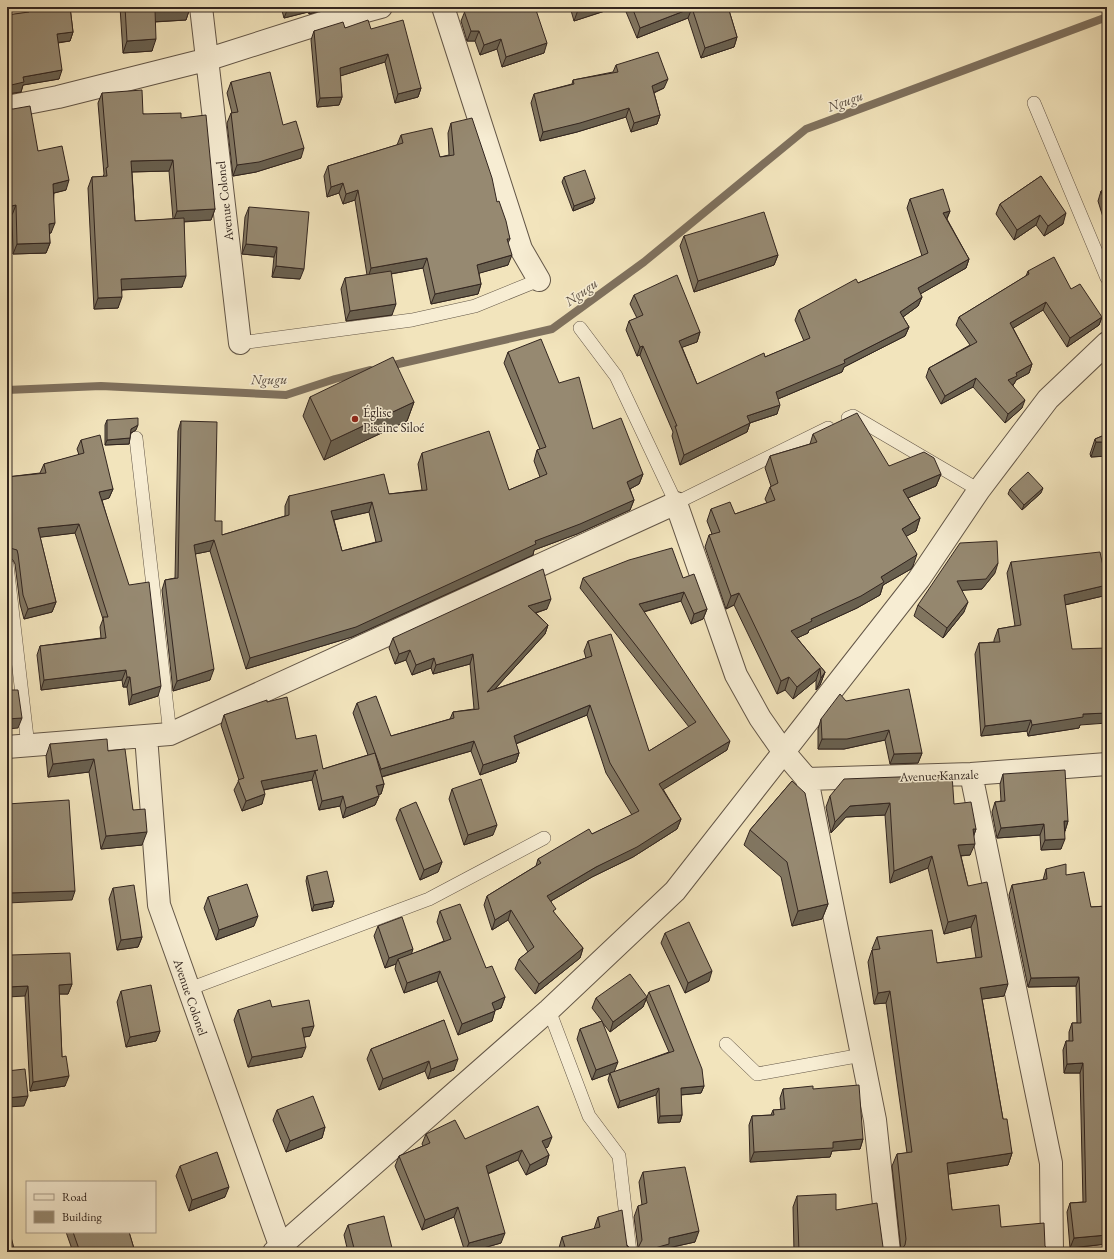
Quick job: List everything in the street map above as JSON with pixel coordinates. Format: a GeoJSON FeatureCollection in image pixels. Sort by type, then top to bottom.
{"type":"FeatureCollection","features":[{"type":"Feature","properties":{"kind":"street","name":"Avenue Colonel"},"geometry":{"type":"LineString","coordinates":[[201,7],[240,343]]}},
{"type":"Feature","properties":{"kind":"street"},"geometry":{"type":"LineString","coordinates":[[7,107],[58,97],[208,59],[322,23],[381,7]]}},
{"type":"Feature","properties":{"kind":"street"},"geometry":{"type":"LineString","coordinates":[[443,7],[521,249],[539,280]]}},
{"type":"Feature","properties":{"kind":"street"},"geometry":{"type":"LineString","coordinates":[[277,1250],[548,1010],[675,891],[919,579],[979,490],[1048,399],[1107,343]]}},
{"type":"Feature","properties":{"kind":"street"},"geometry":{"type":"LineString","coordinates":[[18,746],[170,734],[676,503],[736,675],[760,718],[783,751],[807,779],[875,1120],[889,1252]]}},
{"type":"Feature","properties":{"kind":"street","name":"Avenue Colonel"},"geometry":{"type":"LineString","coordinates":[[146,736],[159,905],[189,989],[277,1250]]}},
{"type":"Feature","properties":{"kind":"street","name":"Avenue Kanzale"},"geometry":{"type":"LineString","coordinates":[[807,779],[971,774],[1107,764]]}},
{"type":"Feature","properties":{"kind":"street"},"geometry":{"type":"LineString","coordinates":[[971,774],[1052,1163],[1052,1252]]}},
{"type":"Feature","properties":{"kind":"lane"},"geometry":{"type":"LineString","coordinates":[[1034,103],[1107,278]]}},
{"type":"Feature","properties":{"kind":"lane"},"geometry":{"type":"LineString","coordinates":[[240,343],[412,320],[475,306],[539,280]]}},
{"type":"Feature","properties":{"kind":"lane"},"geometry":{"type":"LineString","coordinates":[[580,328],[616,376],[676,503],[853,416],[979,490]]}},
{"type":"Feature","properties":{"kind":"lane"},"geometry":{"type":"LineString","coordinates":[[136,438],[170,734]]}},
{"type":"Feature","properties":{"kind":"lane"},"geometry":{"type":"LineString","coordinates":[[7,565],[18,746]]}},
{"type":"Feature","properties":{"kind":"lane"},"geometry":{"type":"LineString","coordinates":[[189,989],[429,899],[544,838]]}},
{"type":"Feature","properties":{"kind":"lane"},"geometry":{"type":"LineString","coordinates":[[548,1010],[589,1116],[619,1156],[630,1252]]}},
{"type":"Feature","properties":{"kind":"lane"},"geometry":{"type":"LineString","coordinates":[[726,1044],[757,1074],[862,1054]]}},
{"type":"Feature","properties":{"kind":"building"},"geometry":{"type":"Polygon","coordinates":[[[29,7],[70,7],[73,32],[57,34],[62,70],[23,77],[24,82],[7,86],[7,15],[29,12],[29,7]]]}},
{"type":"Feature","properties":{"kind":"building"},"geometry":{"type":"Polygon","coordinates":[[[125,7],[190,8],[155,10],[156,39],[127,41],[125,7]]]}},
{"type":"Feature","properties":{"kind":"building"},"geometry":{"type":"Polygon","coordinates":[[[470,7],[535,7],[547,43],[506,57],[501,39],[484,45],[479,31],[471,31],[464,11],[472,11],[470,7]]]}},
{"type":"Feature","properties":{"kind":"building"},"geometry":{"type":"Polygon","coordinates":[[[577,7],[588,7],[578,10],[577,7]]]}},
{"type":"Feature","properties":{"kind":"building"},"geometry":{"type":"Polygon","coordinates":[[[632,7],[728,7],[737,37],[705,48],[692,8],[640,28],[632,7]]]}},
{"type":"Feature","properties":{"kind":"building"},"geometry":{"type":"Polygon","coordinates":[[[368,20],[371,29],[403,20],[421,88],[398,94],[388,54],[340,68],[342,97],[320,98],[314,31],[343,22],[345,28],[368,20]]]}},
{"type":"Feature","properties":{"kind":"building"},"geometry":{"type":"Polygon","coordinates":[[[658,52],[668,79],[652,86],[660,115],[634,123],[629,108],[580,123],[543,132],[534,94],[574,84],[573,80],[618,72],[616,65],[658,52]]]}},
{"type":"Feature","properties":{"kind":"building"},"geometry":{"type":"Polygon","coordinates":[[[270,72],[283,125],[296,121],[304,148],[259,162],[237,165],[231,113],[238,112],[231,82],[270,72]]]}},
{"type":"Feature","properties":{"kind":"building"},"geometry":{"type":"Polygon","coordinates":[[[142,90],[143,114],[181,113],[181,118],[206,115],[215,209],[177,211],[173,160],[131,161],[135,221],[184,218],[186,276],[121,279],[122,297],[98,298],[92,177],[107,176],[106,168],[108,167],[102,93],[142,90]]]}},
{"type":"Feature","properties":{"kind":"building"},"geometry":{"type":"Polygon","coordinates":[[[30,106],[38,151],[62,146],[69,180],[53,184],[55,223],[49,224],[50,243],[17,244],[16,205],[7,207],[7,131],[10,130],[7,118],[7,108],[13,109],[30,106]]]}},
{"type":"Feature","properties":{"kind":"building"},"geometry":{"type":"Polygon","coordinates":[[[472,118],[492,178],[497,202],[499,201],[506,221],[510,239],[507,239],[512,255],[477,265],[481,284],[435,294],[427,258],[371,268],[358,190],[346,194],[343,183],[331,187],[328,166],[403,143],[401,135],[432,128],[440,157],[454,155],[451,123],[472,118]]]}},
{"type":"Feature","properties":{"kind":"building"},"geometry":{"type":"Polygon","coordinates":[[[585,170],[595,198],[574,206],[564,177],[585,170]]]}},
{"type":"Feature","properties":{"kind":"building"},"geometry":{"type":"Polygon","coordinates":[[[1041,176],[1066,213],[1048,226],[1040,215],[1017,230],[1000,204],[1041,176]]]}},
{"type":"Feature","properties":{"kind":"building"},"geometry":{"type":"Polygon","coordinates":[[[943,189],[950,211],[943,213],[969,259],[918,288],[922,297],[900,312],[909,327],[844,360],[845,363],[776,392],[780,405],[747,416],[750,423],[684,455],[675,426],[677,426],[643,346],[640,347],[629,321],[643,315],[634,295],[677,275],[700,332],[679,341],[697,384],[764,353],[765,357],[810,338],[799,310],[856,279],[858,283],[928,253],[910,199],[943,189]]]}},
{"type":"Feature","properties":{"kind":"building"},"geometry":{"type":"Polygon","coordinates":[[[1107,189],[1107,209],[1101,191],[1107,189]]]}},
{"type":"Feature","properties":{"kind":"building"},"geometry":{"type":"Polygon","coordinates":[[[249,207],[309,212],[304,269],[276,266],[277,247],[246,244],[249,207]]]}},
{"type":"Feature","properties":{"kind":"building"},"geometry":{"type":"Polygon","coordinates":[[[764,212],[778,255],[698,281],[684,236],[764,212]]]}},
{"type":"Feature","properties":{"kind":"building"},"geometry":{"type":"Polygon","coordinates":[[[1054,257],[1071,289],[1080,284],[1102,317],[1070,338],[1046,302],[1010,323],[1032,364],[1016,373],[1017,376],[1008,380],[1025,400],[1008,414],[976,378],[945,396],[929,368],[977,342],[959,317],[1029,274],[1028,271],[1054,257]]]}},
{"type":"Feature","properties":{"kind":"building"},"geometry":{"type":"Polygon","coordinates":[[[391,271],[396,304],[350,311],[345,278],[391,271]]]}},
{"type":"Feature","properties":{"kind":"building"},"geometry":{"type":"Polygon","coordinates":[[[541,339],[559,383],[579,377],[593,429],[621,418],[643,474],[627,482],[634,500],[580,524],[535,541],[536,544],[356,627],[250,658],[214,540],[194,545],[214,669],[177,681],[165,580],[178,578],[181,421],[217,422],[215,521],[222,521],[222,535],[289,515],[289,496],[384,474],[389,494],[427,490],[422,453],[489,431],[509,490],[547,474],[537,450],[546,447],[508,352],[541,339]],[[372,502],[331,511],[342,551],[382,541],[372,502]]]}},
{"type":"Feature","properties":{"kind":"building"},"geometry":{"type":"Polygon","coordinates":[[[393,357],[414,402],[331,441],[310,397],[393,357]]]}},
{"type":"Feature","properties":{"kind":"building"},"geometry":{"type":"Polygon","coordinates":[[[857,413],[889,466],[924,452],[934,458],[941,474],[903,490],[920,518],[902,529],[917,554],[881,577],[884,582],[861,596],[811,619],[812,621],[791,631],[825,672],[821,678],[820,668],[797,687],[789,677],[781,681],[739,593],[731,596],[709,535],[720,532],[711,509],[730,502],[735,514],[775,500],[770,487],[778,483],[770,456],[817,442],[813,434],[857,413]]]}},
{"type":"Feature","properties":{"kind":"building"},"geometry":{"type":"Polygon","coordinates":[[[138,418],[138,425],[131,429],[130,438],[107,440],[107,420],[138,418]]]}},
{"type":"Feature","properties":{"kind":"building"},"geometry":{"type":"Polygon","coordinates":[[[1107,434],[1107,442],[1096,442],[1095,439],[1107,434]]]}},
{"type":"Feature","properties":{"kind":"building"},"geometry":{"type":"Polygon","coordinates":[[[100,435],[113,489],[99,492],[129,585],[149,582],[161,686],[132,695],[130,677],[127,677],[126,670],[44,680],[40,646],[106,638],[103,617],[108,617],[79,524],[38,528],[56,602],[28,609],[23,595],[17,550],[10,548],[7,549],[7,477],[46,473],[44,464],[84,453],[81,440],[100,435]]]}},
{"type":"Feature","properties":{"kind":"building"},"geometry":{"type":"Polygon","coordinates":[[[1028,472],[1043,488],[1024,505],[1010,489],[1028,472]]]}},
{"type":"Feature","properties":{"kind":"building"},"geometry":{"type":"Polygon","coordinates":[[[997,541],[998,563],[986,579],[957,581],[968,602],[947,628],[918,605],[960,543],[997,541]]]}},
{"type":"Feature","properties":{"kind":"building"},"geometry":{"type":"Polygon","coordinates":[[[672,548],[683,578],[694,574],[707,609],[694,614],[684,592],[639,604],[730,741],[659,784],[681,819],[637,847],[596,867],[547,896],[556,909],[553,911],[583,948],[539,984],[519,959],[534,947],[511,910],[495,920],[487,896],[541,863],[538,859],[589,829],[592,834],[639,811],[610,763],[590,705],[514,736],[519,753],[483,765],[474,741],[381,769],[357,703],[376,696],[391,736],[454,718],[453,712],[479,709],[473,654],[436,665],[434,658],[416,665],[410,650],[399,654],[393,638],[543,569],[551,599],[528,606],[548,625],[487,692],[592,656],[588,641],[611,634],[649,751],[696,722],[583,578],[629,560],[672,548]]]}},
{"type":"Feature","properties":{"kind":"building"},"geometry":{"type":"Polygon","coordinates":[[[1100,552],[1107,585],[1064,595],[1072,649],[1107,648],[1107,713],[1083,714],[1083,717],[1032,725],[1031,720],[985,726],[979,643],[1000,642],[998,629],[1021,625],[1011,562],[1100,552]]]}},
{"type":"Feature","properties":{"kind":"building"},"geometry":{"type":"Polygon","coordinates":[[[909,689],[922,753],[894,754],[889,730],[847,739],[822,739],[821,719],[840,694],[846,701],[909,689]]]}},
{"type":"Feature","properties":{"kind":"building"},"geometry":{"type":"Polygon","coordinates":[[[7,690],[18,690],[22,718],[7,719],[7,690]]]}},
{"type":"Feature","properties":{"kind":"building"},"geometry":{"type":"Polygon","coordinates":[[[287,697],[296,739],[316,735],[323,769],[375,753],[384,784],[376,786],[379,796],[346,808],[343,796],[322,801],[315,771],[318,770],[261,781],[265,794],[246,801],[238,780],[244,778],[224,715],[267,700],[267,702],[287,697]]]}},
{"type":"Feature","properties":{"kind":"building"},"geometry":{"type":"Polygon","coordinates":[[[107,739],[108,751],[125,749],[133,810],[145,809],[147,832],[106,836],[94,759],[53,764],[50,744],[107,739]]]}},
{"type":"Feature","properties":{"kind":"building"},"geometry":{"type":"Polygon","coordinates":[[[1065,770],[1068,821],[1064,821],[1065,839],[1045,840],[1044,824],[1001,828],[995,802],[1005,801],[1003,774],[1065,770]]]}},
{"type":"Feature","properties":{"kind":"building"},"geometry":{"type":"Polygon","coordinates":[[[952,775],[954,804],[971,802],[976,829],[973,829],[975,844],[958,845],[968,886],[987,882],[1008,984],[980,988],[1003,1119],[1007,1119],[1012,1153],[947,1163],[952,1210],[999,1205],[1001,1227],[1044,1223],[1045,1246],[1053,1252],[896,1252],[901,1250],[905,1245],[906,1239],[897,1154],[912,1152],[890,991],[878,993],[872,950],[880,949],[877,937],[932,930],[937,963],[982,957],[976,915],[948,922],[932,856],[894,871],[890,803],[850,806],[835,822],[830,796],[844,779],[952,775]]]}},
{"type":"Feature","properties":{"kind":"building"},"geometry":{"type":"Polygon","coordinates":[[[481,779],[497,825],[468,835],[452,789],[481,779]]]}},
{"type":"Feature","properties":{"kind":"building"},"geometry":{"type":"Polygon","coordinates":[[[792,781],[805,793],[828,904],[798,911],[787,862],[750,830],[792,781]]]}},
{"type":"Feature","properties":{"kind":"building"},"geometry":{"type":"Polygon","coordinates":[[[69,800],[75,891],[7,893],[7,804],[69,800]]]}},
{"type":"Feature","properties":{"kind":"building"},"geometry":{"type":"Polygon","coordinates":[[[416,802],[442,862],[424,870],[400,809],[416,802]]]}},
{"type":"Feature","properties":{"kind":"building"},"geometry":{"type":"Polygon","coordinates":[[[1066,864],[1066,875],[1084,872],[1091,907],[1107,906],[1107,1235],[1074,1238],[1070,1203],[1086,1202],[1083,1063],[1067,1064],[1066,1041],[1073,1041],[1072,1023],[1081,1023],[1079,977],[1031,978],[1012,885],[1047,879],[1046,869],[1066,864]]]}},
{"type":"Feature","properties":{"kind":"building"},"geometry":{"type":"Polygon","coordinates":[[[327,871],[334,901],[314,905],[307,876],[327,871]]]}},
{"type":"Feature","properties":{"kind":"building"},"geometry":{"type":"Polygon","coordinates":[[[247,884],[258,916],[219,930],[208,897],[247,884]]]}},
{"type":"Feature","properties":{"kind":"building"},"geometry":{"type":"Polygon","coordinates":[[[134,885],[142,937],[121,940],[113,888],[134,885]]]}},
{"type":"Feature","properties":{"kind":"building"},"geometry":{"type":"Polygon","coordinates":[[[460,904],[486,968],[492,966],[505,997],[492,1003],[495,1011],[462,1024],[440,971],[407,983],[398,959],[451,939],[440,911],[460,904]]]}},
{"type":"Feature","properties":{"kind":"building"},"geometry":{"type":"Polygon","coordinates":[[[402,917],[413,949],[389,958],[378,926],[402,917]]]}},
{"type":"Feature","properties":{"kind":"building"},"geometry":{"type":"Polygon","coordinates":[[[689,922],[712,971],[688,983],[665,933],[689,922]]]}},
{"type":"Feature","properties":{"kind":"building"},"geometry":{"type":"Polygon","coordinates":[[[70,953],[72,984],[59,985],[62,1057],[66,1056],[69,1076],[33,1082],[28,986],[7,987],[7,966],[11,966],[11,955],[70,953]]]}},
{"type":"Feature","properties":{"kind":"building"},"geometry":{"type":"Polygon","coordinates":[[[630,974],[647,997],[613,1022],[596,998],[630,974]]]}},
{"type":"Feature","properties":{"kind":"building"},"geometry":{"type":"Polygon","coordinates":[[[151,985],[160,1031],[130,1037],[121,991],[151,985]]]}},
{"type":"Feature","properties":{"kind":"building"},"geometry":{"type":"Polygon","coordinates":[[[669,985],[702,1069],[704,1086],[681,1088],[682,1115],[660,1116],[659,1088],[620,1101],[610,1073],[674,1051],[649,992],[669,985]]]}},
{"type":"Feature","properties":{"kind":"building"},"geometry":{"type":"Polygon","coordinates":[[[270,1000],[272,1007],[309,1000],[314,1026],[302,1028],[306,1047],[252,1057],[238,1010],[270,1000]]]}},
{"type":"Feature","properties":{"kind":"building"},"geometry":{"type":"Polygon","coordinates":[[[444,1020],[458,1059],[431,1069],[429,1061],[383,1079],[371,1049],[444,1020]]]}},
{"type":"Feature","properties":{"kind":"building"},"geometry":{"type":"Polygon","coordinates":[[[602,1021],[618,1062],[596,1070],[580,1029],[602,1021]]]}},
{"type":"Feature","properties":{"kind":"building"},"geometry":{"type":"Polygon","coordinates":[[[25,1069],[28,1096],[7,1098],[7,1071],[25,1069]]]}},
{"type":"Feature","properties":{"kind":"building"},"geometry":{"type":"Polygon","coordinates":[[[859,1085],[863,1139],[833,1142],[833,1148],[754,1152],[752,1116],[774,1115],[773,1110],[785,1109],[783,1089],[813,1086],[813,1089],[859,1085]]]}},
{"type":"Feature","properties":{"kind":"building"},"geometry":{"type":"Polygon","coordinates":[[[313,1096],[325,1127],[290,1141],[277,1110],[313,1096]]]}},
{"type":"Feature","properties":{"kind":"building"},"geometry":{"type":"Polygon","coordinates":[[[538,1106],[552,1137],[542,1141],[549,1155],[530,1165],[522,1150],[486,1166],[505,1233],[469,1243],[458,1207],[425,1220],[399,1156],[430,1143],[426,1134],[455,1120],[465,1139],[538,1106]]]}},
{"type":"Feature","properties":{"kind":"building"},"geometry":{"type":"Polygon","coordinates":[[[217,1152],[229,1187],[192,1200],[180,1166],[217,1152]]]}},
{"type":"Feature","properties":{"kind":"building"},"geometry":{"type":"Polygon","coordinates":[[[685,1167],[699,1231],[669,1238],[669,1244],[641,1252],[545,1252],[565,1247],[562,1237],[600,1227],[598,1217],[622,1210],[627,1246],[631,1249],[638,1248],[642,1240],[638,1206],[647,1203],[643,1172],[685,1167]]]}},
{"type":"Feature","properties":{"kind":"building"},"geometry":{"type":"Polygon","coordinates":[[[836,1194],[836,1210],[877,1203],[883,1247],[888,1252],[799,1252],[797,1196],[836,1194]]]}},
{"type":"Feature","properties":{"kind":"building"},"geometry":{"type":"Polygon","coordinates":[[[384,1216],[393,1252],[355,1252],[348,1225],[384,1216]]]}},
{"type":"Feature","properties":{"kind":"building"},"geometry":{"type":"Polygon","coordinates":[[[7,1222],[15,1252],[7,1252],[7,1222]]]}},
{"type":"Feature","properties":{"kind":"building"},"geometry":{"type":"Polygon","coordinates":[[[73,1233],[129,1233],[135,1252],[80,1252],[73,1233]]]}},
{"type":"Feature","properties":{"kind":"waterway","name":"Ngugu"},"geometry":{"type":"LineString","coordinates":[[385,367],[552,329],[644,262],[806,129],[1107,17]]}},
{"type":"Feature","properties":{"kind":"waterway","name":"Ngugu"},"geometry":{"type":"LineString","coordinates":[[7,390],[101,386],[286,395],[335,379],[370,370]]}},
{"type":"Feature","properties":{"kind":"place","name":"Église Piscine Siloé"},"geometry":{"type":"Point","coordinates":[355,419]}}]}
